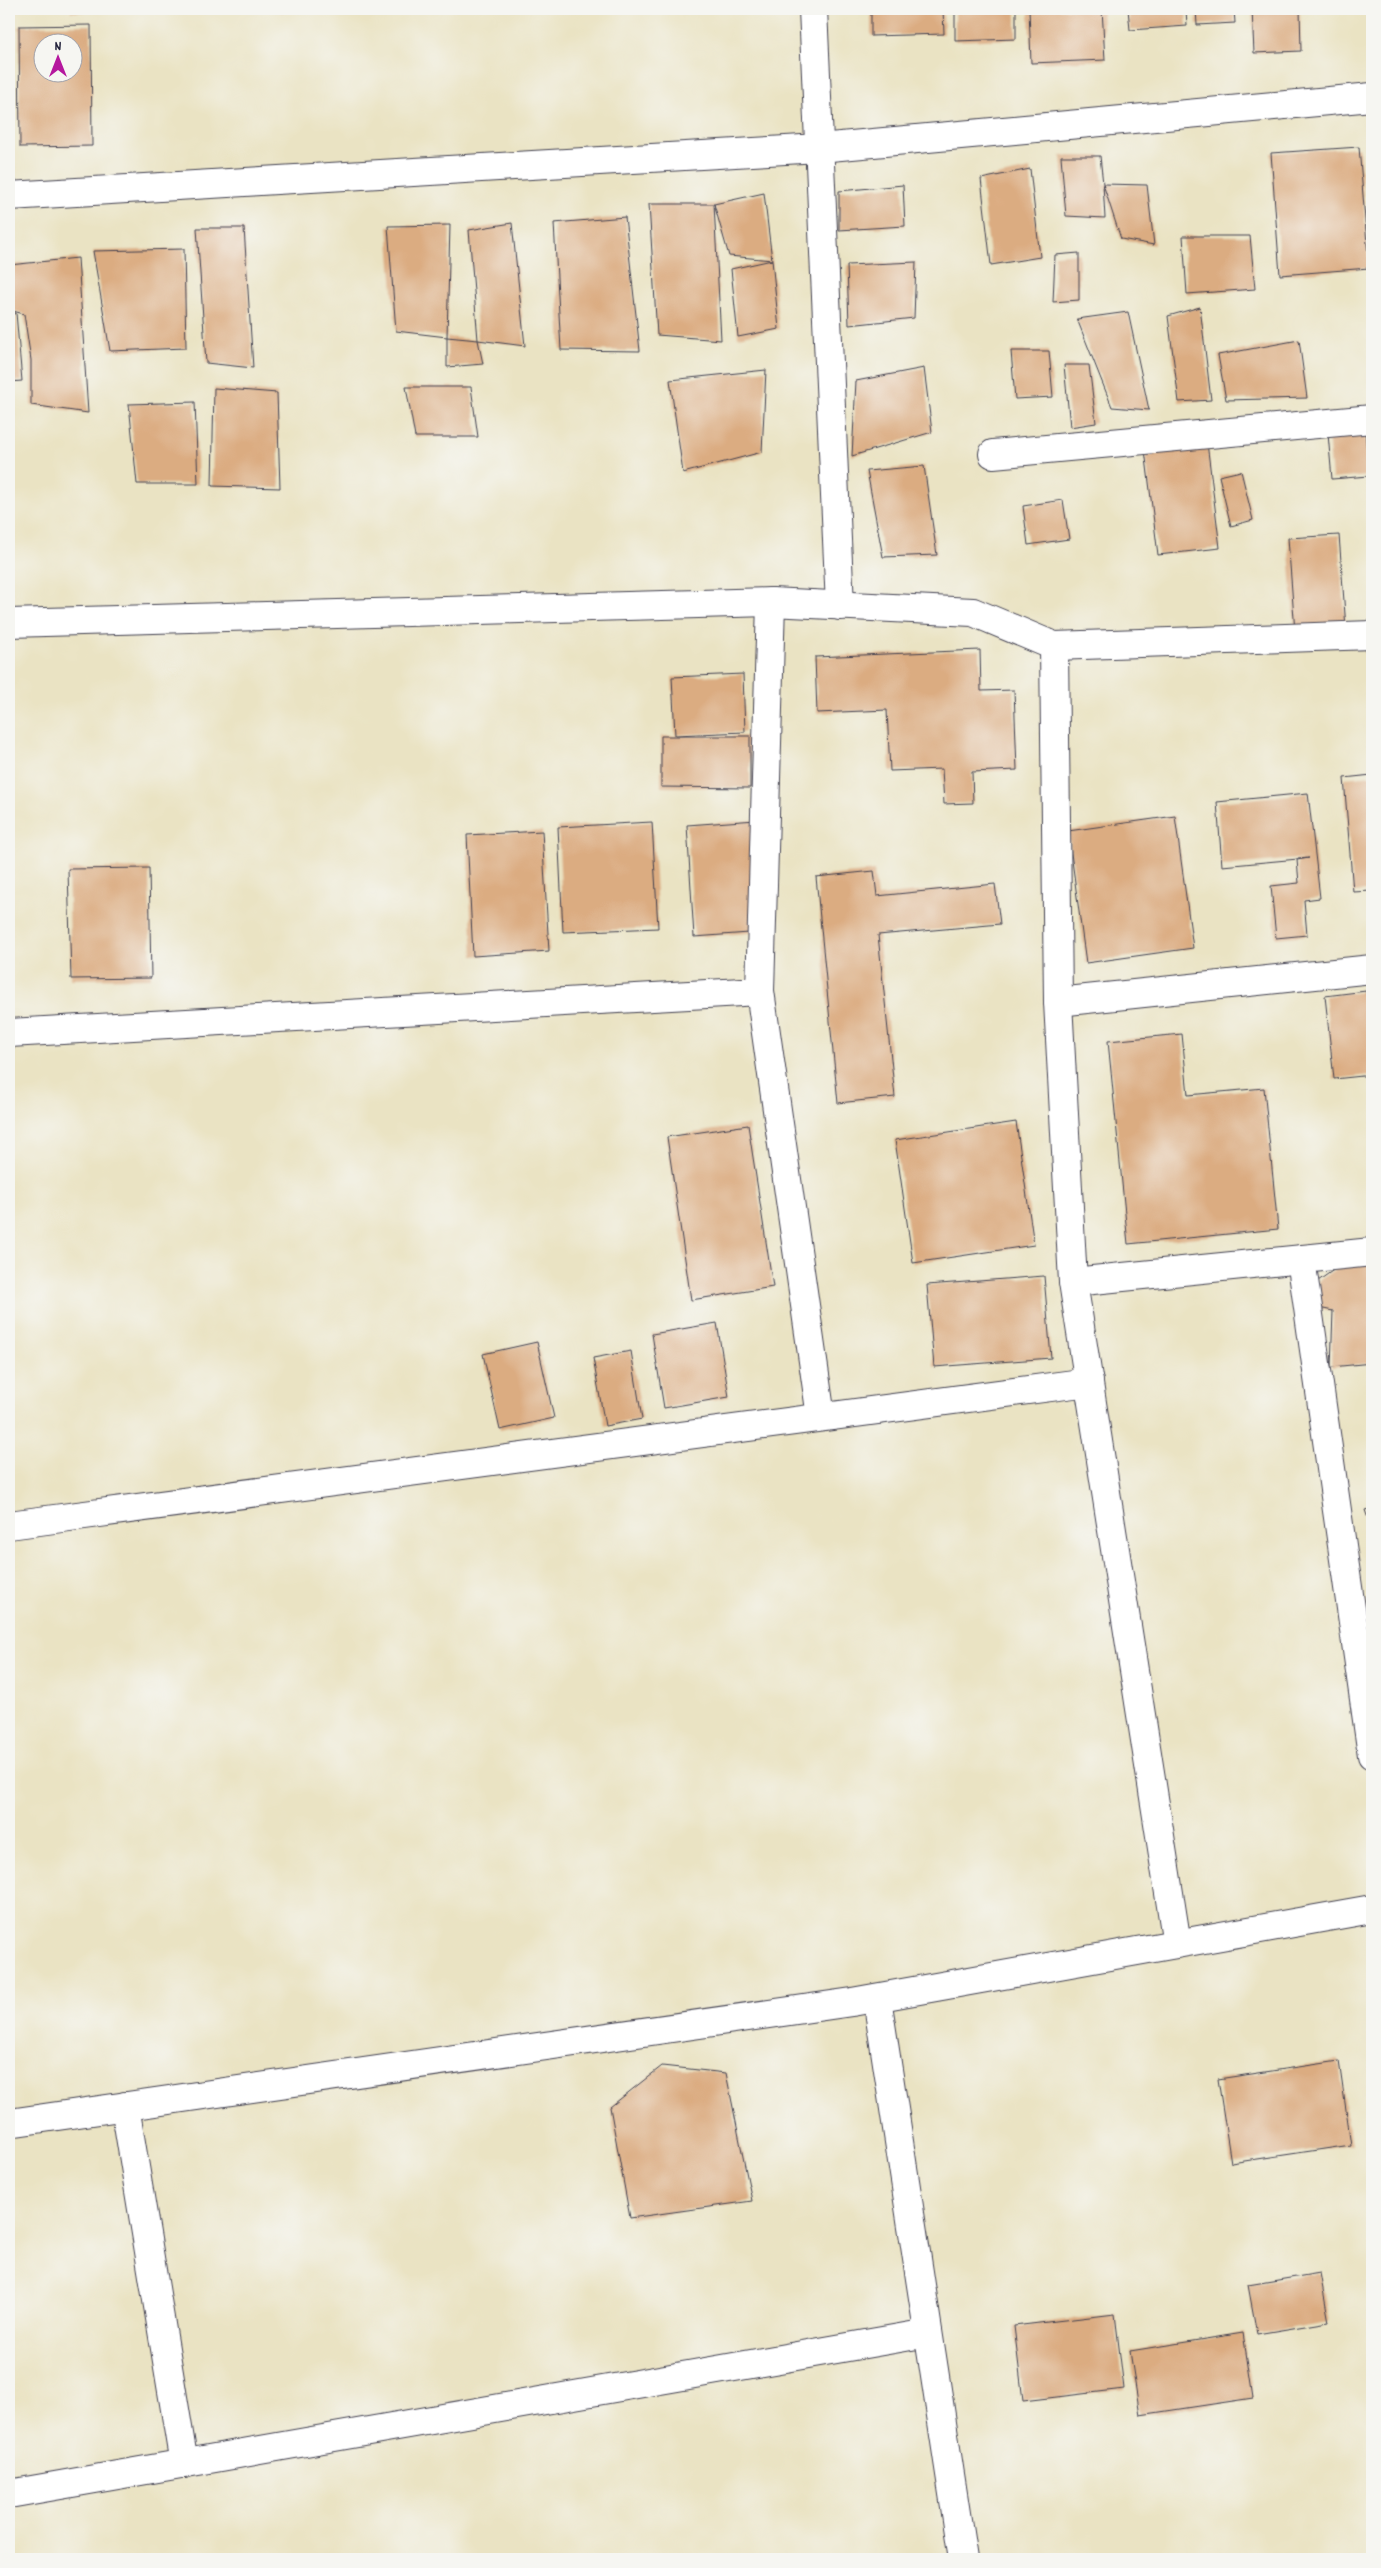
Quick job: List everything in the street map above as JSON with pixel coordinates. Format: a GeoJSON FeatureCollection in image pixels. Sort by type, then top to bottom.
{"type":"FeatureCollection","features":[{"type":"Feature","properties":{"kind":"street"},"geometry":{"type":"LineString","coordinates":[[814,9],[840,606]]}},
{"type":"Feature","properties":{"kind":"street"},"geometry":{"type":"LineString","coordinates":[[9,196],[819,148],[1372,98]]}},
{"type":"Feature","properties":{"kind":"street"},"geometry":{"type":"LineString","coordinates":[[993,454],[1372,419]]}},
{"type":"Feature","properties":{"kind":"street"},"geometry":{"type":"LineString","coordinates":[[771,602],[760,991],[821,1417]]}},
{"type":"Feature","properties":{"kind":"street"},"geometry":{"type":"LineString","coordinates":[[9,623],[771,602],[973,612],[1054,646],[1372,635]]}},
{"type":"Feature","properties":{"kind":"street"},"geometry":{"type":"LineString","coordinates":[[1054,646],[1058,1002],[1073,1282],[1177,1944]]}},
{"type":"Feature","properties":{"kind":"street"},"geometry":{"type":"LineString","coordinates":[[1058,1002],[1372,969]]}},
{"type":"Feature","properties":{"kind":"street"},"geometry":{"type":"LineString","coordinates":[[9,1033],[760,991]]}},
{"type":"Feature","properties":{"kind":"street"},"geometry":{"type":"LineString","coordinates":[[1073,1282],[1372,1252]]}},
{"type":"Feature","properties":{"kind":"street"},"geometry":{"type":"LineString","coordinates":[[1301,1259],[1372,1755]]}},
{"type":"Feature","properties":{"kind":"street"},"geometry":{"type":"LineString","coordinates":[[9,1525],[1088,1382]]}},
{"type":"Feature","properties":{"kind":"street"},"geometry":{"type":"LineString","coordinates":[[9,2123],[877,1998],[1372,1910]]}},
{"type":"Feature","properties":{"kind":"street"},"geometry":{"type":"LineString","coordinates":[[877,1998],[963,2559]]}},
{"type":"Feature","properties":{"kind":"street"},"geometry":{"type":"LineString","coordinates":[[126,2106],[184,2464]]}},
{"type":"Feature","properties":{"kind":"street"},"geometry":{"type":"LineString","coordinates":[[9,2494],[928,2333]]}},
{"type":"Feature","properties":{"kind":"building"},"geometry":{"type":"Polygon","coordinates":[[[71,9],[148,9],[148,12],[71,12],[71,9]]]}},
{"type":"Feature","properties":{"kind":"building"},"geometry":{"type":"Polygon","coordinates":[[[169,9],[205,9],[205,10],[170,12],[169,9]]]}},
{"type":"Feature","properties":{"kind":"building"},"geometry":{"type":"Polygon","coordinates":[[[279,9],[369,9],[369,10],[280,12],[279,9]]]}},
{"type":"Feature","properties":{"kind":"building"},"geometry":{"type":"Polygon","coordinates":[[[871,9],[943,9],[944,34],[871,36],[871,9]]]}},
{"type":"Feature","properties":{"kind":"building"},"geometry":{"type":"Polygon","coordinates":[[[955,9],[1016,9],[1016,39],[955,41],[955,9]]]}},
{"type":"Feature","properties":{"kind":"building"},"geometry":{"type":"Polygon","coordinates":[[[1029,9],[1102,9],[1105,60],[1031,63],[1029,9]]]}},
{"type":"Feature","properties":{"kind":"building"},"geometry":{"type":"Polygon","coordinates":[[[1128,9],[1186,9],[1187,26],[1130,30],[1128,9]]]}},
{"type":"Feature","properties":{"kind":"building"},"geometry":{"type":"Polygon","coordinates":[[[1196,9],[1234,9],[1235,23],[1197,25],[1196,9]]]}},
{"type":"Feature","properties":{"kind":"building"},"geometry":{"type":"Polygon","coordinates":[[[1252,9],[1300,9],[1301,51],[1254,53],[1252,9]]]}},
{"type":"Feature","properties":{"kind":"building"},"geometry":{"type":"Polygon","coordinates":[[[91,25],[92,146],[20,147],[19,26],[91,25]]]}},
{"type":"Feature","properties":{"kind":"building"},"geometry":{"type":"Polygon","coordinates":[[[1359,147],[1369,268],[1280,275],[1271,153],[1359,147]]]}},
{"type":"Feature","properties":{"kind":"building"},"geometry":{"type":"Polygon","coordinates":[[[1061,156],[1100,156],[1105,218],[1066,216],[1061,156]]]}},
{"type":"Feature","properties":{"kind":"building"},"geometry":{"type":"Polygon","coordinates":[[[1030,169],[1040,257],[991,265],[981,179],[1030,169]]]}},
{"type":"Feature","properties":{"kind":"building"},"geometry":{"type":"Polygon","coordinates":[[[1103,184],[1147,185],[1154,245],[1121,239],[1103,184]]]}},
{"type":"Feature","properties":{"kind":"building"},"geometry":{"type":"Polygon","coordinates":[[[903,185],[905,226],[839,230],[839,191],[903,185]]]}},
{"type":"Feature","properties":{"kind":"building"},"geometry":{"type":"Polygon","coordinates":[[[764,193],[772,260],[729,256],[714,204],[764,193]]]}},
{"type":"Feature","properties":{"kind":"building"},"geometry":{"type":"Polygon","coordinates":[[[649,204],[714,204],[721,340],[657,335],[649,204]]]}},
{"type":"Feature","properties":{"kind":"building"},"geometry":{"type":"Polygon","coordinates":[[[625,217],[640,351],[561,350],[554,223],[625,217]]]}},
{"type":"Feature","properties":{"kind":"building"},"geometry":{"type":"Polygon","coordinates":[[[512,223],[525,346],[478,340],[469,230],[512,223]]]}},
{"type":"Feature","properties":{"kind":"building"},"geometry":{"type":"Polygon","coordinates":[[[450,225],[447,337],[396,331],[388,226],[450,225]]]}},
{"type":"Feature","properties":{"kind":"building"},"geometry":{"type":"Polygon","coordinates":[[[197,228],[244,228],[253,368],[206,363],[197,228]]]}},
{"type":"Feature","properties":{"kind":"building"},"geometry":{"type":"Polygon","coordinates":[[[1183,236],[1250,236],[1255,289],[1187,294],[1183,236]]]}},
{"type":"Feature","properties":{"kind":"building"},"geometry":{"type":"Polygon","coordinates":[[[184,249],[186,348],[110,351],[93,251],[184,249]]]}},
{"type":"Feature","properties":{"kind":"building"},"geometry":{"type":"Polygon","coordinates":[[[1079,253],[1079,300],[1053,302],[1055,255],[1079,253]]]}},
{"type":"Feature","properties":{"kind":"building"},"geometry":{"type":"Polygon","coordinates":[[[78,258],[88,413],[31,405],[31,360],[24,314],[9,310],[9,265],[78,258]]]}},
{"type":"Feature","properties":{"kind":"building"},"geometry":{"type":"Polygon","coordinates":[[[772,260],[779,329],[738,337],[731,269],[772,260]]]}},
{"type":"Feature","properties":{"kind":"building"},"geometry":{"type":"Polygon","coordinates":[[[916,262],[914,318],[849,325],[847,265],[916,262]]]}},
{"type":"Feature","properties":{"kind":"building"},"geometry":{"type":"Polygon","coordinates":[[[1200,307],[1211,400],[1179,402],[1168,316],[1200,307]]]}},
{"type":"Feature","properties":{"kind":"building"},"geometry":{"type":"Polygon","coordinates":[[[1128,312],[1149,410],[1112,407],[1077,319],[1128,312]]]}},
{"type":"Feature","properties":{"kind":"building"},"geometry":{"type":"Polygon","coordinates":[[[16,313],[22,381],[9,382],[9,314],[16,313]]]}},
{"type":"Feature","properties":{"kind":"building"},"geometry":{"type":"Polygon","coordinates":[[[447,337],[478,340],[483,364],[447,367],[447,337]]]}},
{"type":"Feature","properties":{"kind":"building"},"geometry":{"type":"Polygon","coordinates":[[[1299,340],[1307,398],[1226,400],[1218,355],[1299,340]]]}},
{"type":"Feature","properties":{"kind":"building"},"geometry":{"type":"Polygon","coordinates":[[[1011,351],[1049,351],[1053,397],[1015,399],[1011,351]]]}},
{"type":"Feature","properties":{"kind":"building"},"geometry":{"type":"Polygon","coordinates":[[[1064,365],[1089,365],[1096,423],[1070,427],[1064,365]]]}},
{"type":"Feature","properties":{"kind":"building"},"geometry":{"type":"Polygon","coordinates":[[[924,368],[932,432],[852,456],[856,381],[924,368]]]}},
{"type":"Feature","properties":{"kind":"building"},"geometry":{"type":"Polygon","coordinates":[[[766,370],[762,452],[683,473],[670,380],[766,370]]]}},
{"type":"Feature","properties":{"kind":"building"},"geometry":{"type":"Polygon","coordinates":[[[406,387],[471,387],[478,437],[415,437],[406,387]]]}},
{"type":"Feature","properties":{"kind":"building"},"geometry":{"type":"Polygon","coordinates":[[[214,388],[277,393],[280,488],[212,486],[214,388]]]}},
{"type":"Feature","properties":{"kind":"building"},"geometry":{"type":"Polygon","coordinates":[[[195,402],[198,484],[137,484],[129,404],[195,402]]]}},
{"type":"Feature","properties":{"kind":"building"},"geometry":{"type":"Polygon","coordinates":[[[1365,431],[1369,476],[1332,479],[1328,434],[1365,431]]]}},
{"type":"Feature","properties":{"kind":"building"},"geometry":{"type":"Polygon","coordinates":[[[1207,443],[1220,548],[1158,555],[1145,450],[1207,443]]]}},
{"type":"Feature","properties":{"kind":"building"},"geometry":{"type":"Polygon","coordinates":[[[924,466],[937,555],[883,557],[867,471],[924,466]]]}},
{"type":"Feature","properties":{"kind":"building"},"geometry":{"type":"Polygon","coordinates":[[[1241,471],[1253,520],[1231,526],[1219,476],[1241,471]]]}},
{"type":"Feature","properties":{"kind":"building"},"geometry":{"type":"Polygon","coordinates":[[[1063,500],[1069,539],[1028,545],[1023,506],[1063,500]]]}},
{"type":"Feature","properties":{"kind":"building"},"geometry":{"type":"Polygon","coordinates":[[[1339,535],[1346,628],[1295,632],[1288,538],[1339,535]]]}},
{"type":"Feature","properties":{"kind":"building"},"geometry":{"type":"Polygon","coordinates":[[[980,650],[981,691],[1014,690],[1017,770],[972,772],[973,803],[944,804],[942,769],[890,771],[887,710],[817,713],[815,657],[980,650]]]}},
{"type":"Feature","properties":{"kind":"building"},"geometry":{"type":"Polygon","coordinates":[[[743,674],[745,732],[675,735],[672,677],[743,674]]]}},
{"type":"Feature","properties":{"kind":"building"},"geometry":{"type":"Polygon","coordinates":[[[661,736],[750,736],[750,788],[661,787],[661,736]]]}},
{"type":"Feature","properties":{"kind":"building"},"geometry":{"type":"Polygon","coordinates":[[[1372,775],[1372,891],[1353,892],[1344,778],[1372,775]]]}},
{"type":"Feature","properties":{"kind":"building"},"geometry":{"type":"Polygon","coordinates":[[[1308,793],[1320,898],[1304,900],[1307,935],[1276,938],[1271,886],[1299,883],[1297,860],[1309,858],[1222,866],[1217,802],[1308,793]]]}},
{"type":"Feature","properties":{"kind":"building"},"geometry":{"type":"Polygon","coordinates":[[[1175,816],[1193,948],[1086,963],[1068,831],[1175,816]]]}},
{"type":"Feature","properties":{"kind":"building"},"geometry":{"type":"Polygon","coordinates":[[[756,820],[763,932],[694,937],[687,825],[756,820]]]}},
{"type":"Feature","properties":{"kind":"building"},"geometry":{"type":"Polygon","coordinates":[[[652,822],[658,928],[563,932],[558,827],[652,822]]]}},
{"type":"Feature","properties":{"kind":"building"},"geometry":{"type":"Polygon","coordinates":[[[542,831],[549,951],[473,956],[467,835],[542,831]]]}},
{"type":"Feature","properties":{"kind":"building"},"geometry":{"type":"Polygon","coordinates":[[[149,868],[151,978],[71,979],[68,869],[149,868]]]}},
{"type":"Feature","properties":{"kind":"building"},"geometry":{"type":"Polygon","coordinates":[[[874,871],[877,896],[995,884],[1000,924],[878,935],[895,1097],[838,1103],[816,877],[874,871]]]}},
{"type":"Feature","properties":{"kind":"building"},"geometry":{"type":"Polygon","coordinates":[[[1366,991],[1372,1045],[1372,1075],[1334,1079],[1325,996],[1366,991]]]}},
{"type":"Feature","properties":{"kind":"building"},"geometry":{"type":"Polygon","coordinates":[[[1182,1034],[1188,1095],[1264,1088],[1278,1229],[1128,1244],[1108,1041],[1182,1034]]]}},
{"type":"Feature","properties":{"kind":"building"},"geometry":{"type":"Polygon","coordinates":[[[1016,1122],[1034,1245],[913,1263],[895,1140],[1016,1122]]]}},
{"type":"Feature","properties":{"kind":"building"},"geometry":{"type":"Polygon","coordinates":[[[748,1125],[773,1287],[691,1300],[667,1137],[748,1125]]]}},
{"type":"Feature","properties":{"kind":"building"},"geometry":{"type":"Polygon","coordinates":[[[1372,1257],[1372,1363],[1331,1367],[1333,1311],[1319,1308],[1318,1281],[1349,1259],[1372,1257]]]}},
{"type":"Feature","properties":{"kind":"building"},"geometry":{"type":"Polygon","coordinates":[[[1044,1276],[1051,1358],[934,1367],[927,1285],[1044,1276]]]}},
{"type":"Feature","properties":{"kind":"building"},"geometry":{"type":"Polygon","coordinates":[[[717,1323],[729,1397],[664,1408],[652,1334],[717,1323]]]}},
{"type":"Feature","properties":{"kind":"building"},"geometry":{"type":"Polygon","coordinates":[[[537,1342],[554,1418],[500,1430],[483,1354],[537,1342]]]}},
{"type":"Feature","properties":{"kind":"building"},"geometry":{"type":"Polygon","coordinates":[[[631,1351],[642,1419],[605,1426],[593,1358],[631,1351]]]}},
{"type":"Feature","properties":{"kind":"building"},"geometry":{"type":"Polygon","coordinates":[[[1372,1508],[1372,1530],[1365,1510],[1372,1508]]]}},
{"type":"Feature","properties":{"kind":"building"},"geometry":{"type":"Polygon","coordinates":[[[1339,2061],[1351,2145],[1231,2163],[1218,2079],[1339,2061]]]}},
{"type":"Feature","properties":{"kind":"building"},"geometry":{"type":"Polygon","coordinates":[[[662,2066],[726,2073],[752,2201],[630,2218],[610,2107],[662,2066]]]}},
{"type":"Feature","properties":{"kind":"building"},"geometry":{"type":"Polygon","coordinates":[[[1320,2273],[1329,2322],[1257,2334],[1248,2285],[1320,2273]]]}},
{"type":"Feature","properties":{"kind":"building"},"geometry":{"type":"Polygon","coordinates":[[[1115,2314],[1124,2389],[1023,2401],[1014,2326],[1115,2314]]]}},
{"type":"Feature","properties":{"kind":"building"},"geometry":{"type":"Polygon","coordinates":[[[1243,2333],[1253,2398],[1140,2415],[1130,2351],[1243,2333]]]}}]}
